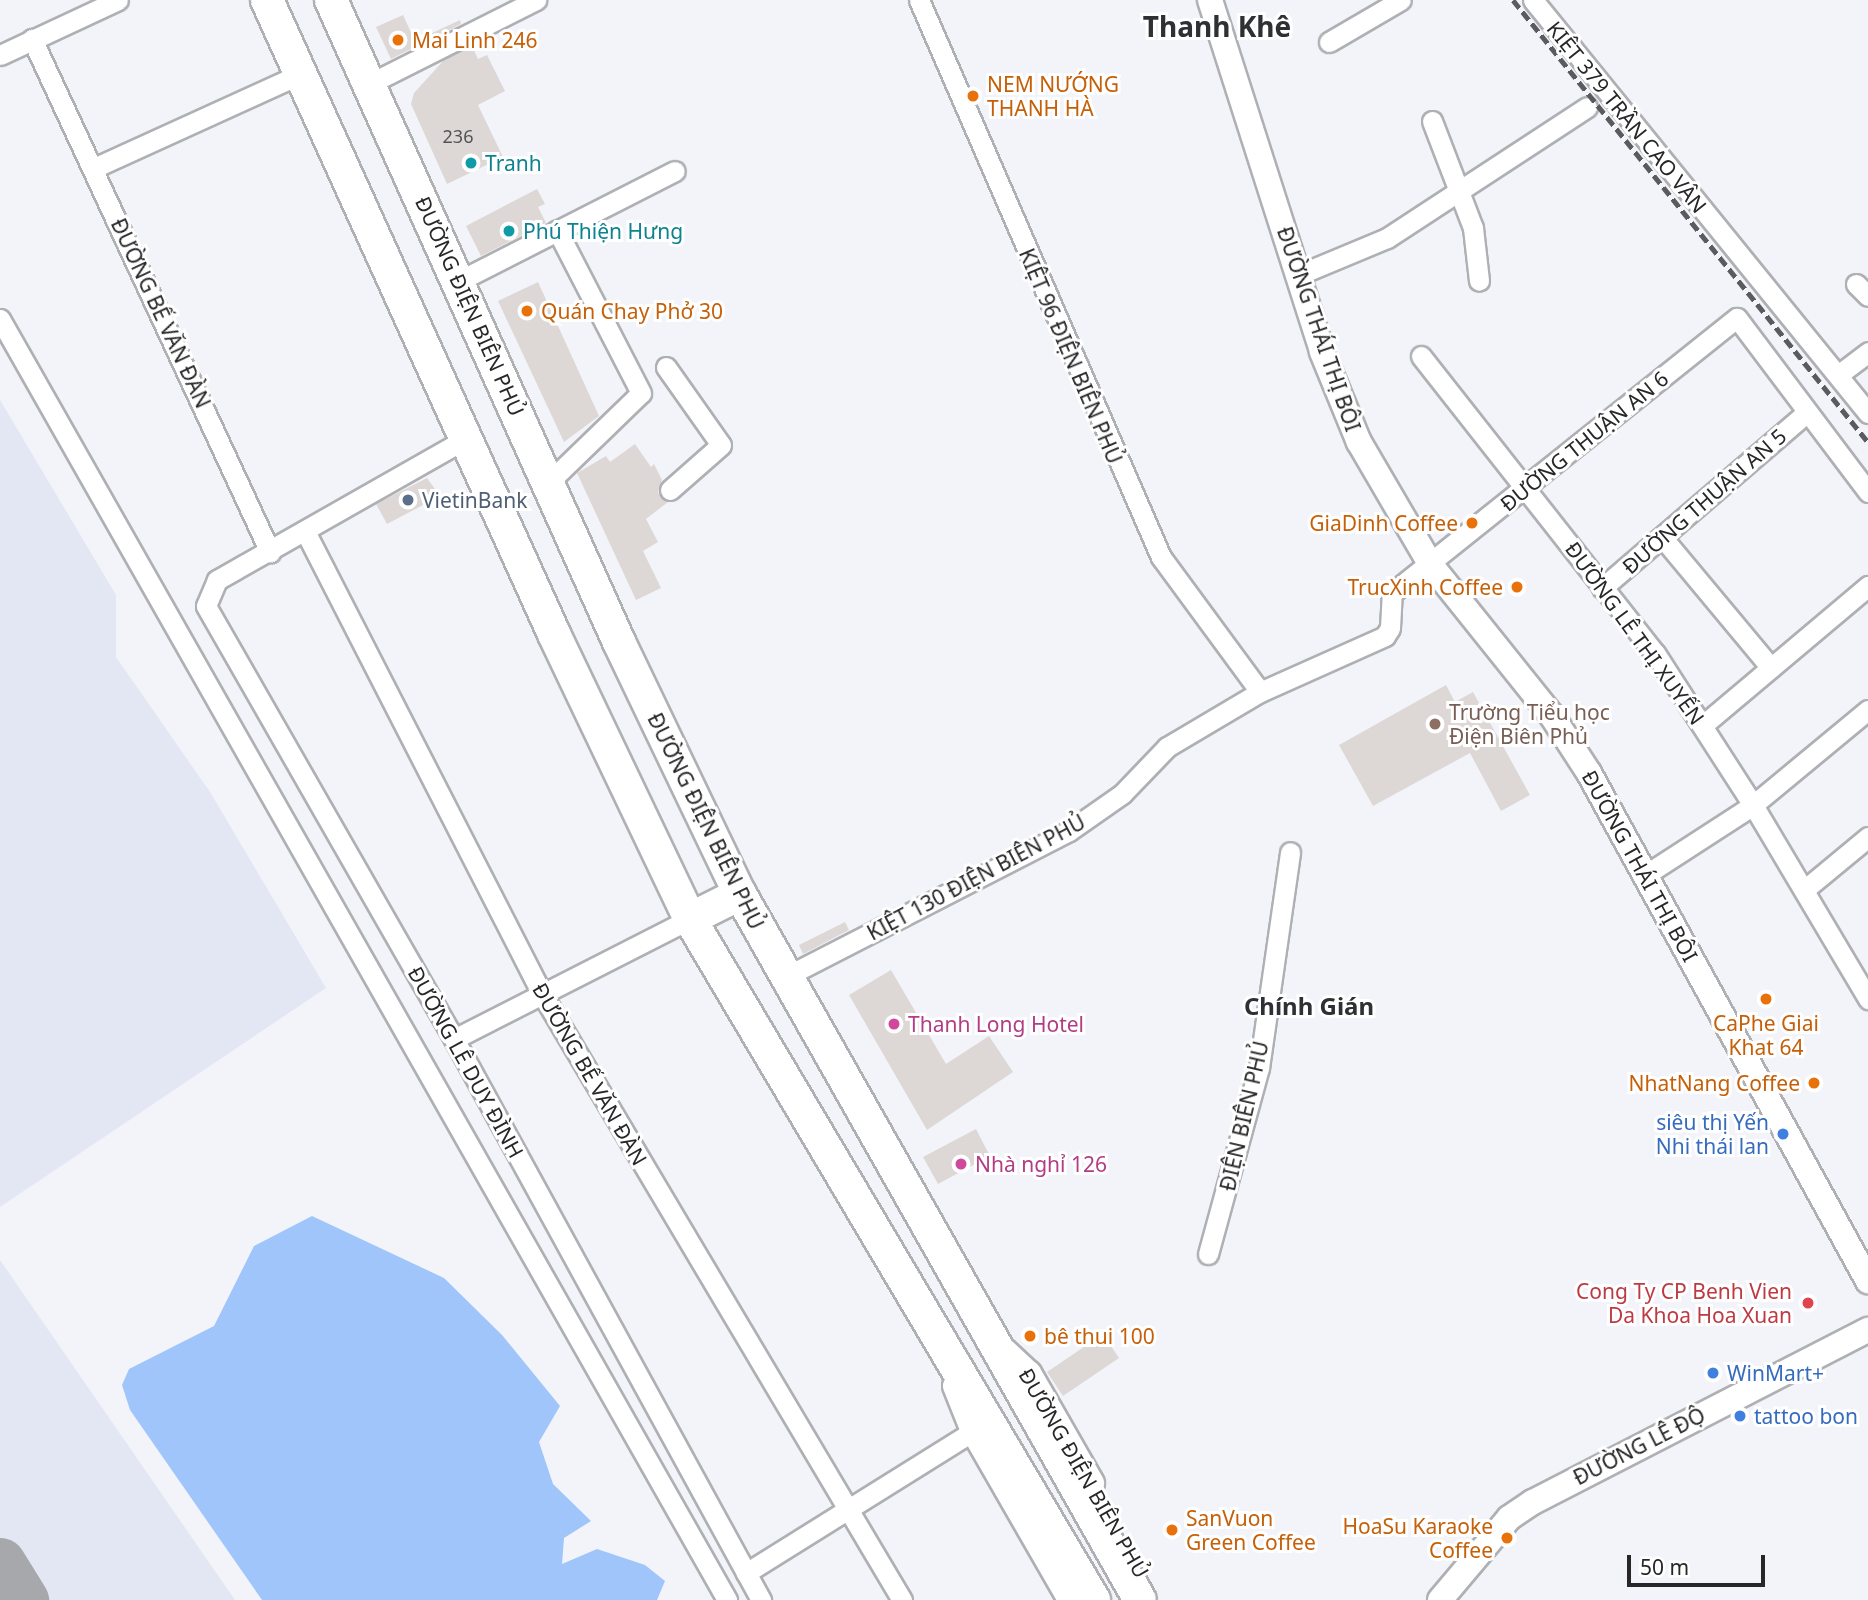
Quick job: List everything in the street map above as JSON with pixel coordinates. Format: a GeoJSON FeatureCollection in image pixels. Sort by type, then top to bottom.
{"type":"FeatureCollection","features":[{"type":"Feature","properties":{"kind":"main road"},"geometry":{"type":"LineString","coordinates":[[267,0],[690,919],[937,1339],[994,1424],[1094,1600]]}},
{"type":"Feature","properties":{"kind":"main road","name":"ĐƯỜNG ĐIỆN BIÊN PHỦ"},"geometry":{"type":"LineString","coordinates":[[331,0],[371,83],[619,642],[740,894],[785,977],[998,1345]]}},
{"type":"Feature","properties":{"kind":"main road"},"geometry":{"type":"LineString","coordinates":[[690,919],[740,894]]}},
{"type":"Feature","properties":{"kind":"main road"},"geometry":{"type":"LineString","coordinates":[[998,1345],[1010,1409],[1117,1600]]}},
{"type":"Feature","properties":{"kind":"main road"},"geometry":{"type":"LineString","coordinates":[[998,1345],[1140,1600]]}},
{"type":"Feature","properties":{"kind":"street"},"geometry":{"type":"LineString","coordinates":[[0,55],[86,7],[118,0]]}},
{"type":"Feature","properties":{"kind":"street"},"geometry":{"type":"LineString","coordinates":[[371,83],[504,7],[536,0]]}},
{"type":"Feature","properties":{"kind":"street","name":"KIỆT 96 ĐIỆN BIÊN PHỦ"},"geometry":{"type":"LineString","coordinates":[[919,0],[1161,557],[1260,692]]}},
{"type":"Feature","properties":{"kind":"street","name":"ĐƯỜNG THÁI THỊ BÔI"},"geometry":{"type":"LineString","coordinates":[[1210,0],[1339,399],[1359,442],[1431,565],[1552,716],[1645,875],[1868,1281]]}},
{"type":"Feature","properties":{"kind":"street","name":"KIỆT 379 TRẦN CAO VÂN"},"geometry":{"type":"LineString","coordinates":[[1533,0],[1868,413]]}},
{"type":"Feature","properties":{"kind":"street"},"geometry":{"type":"LineString","coordinates":[[1329,42],[1395,1]]}},
{"type":"Feature","properties":{"kind":"street","name":"ĐƯỜNG BẾ VĂN ĐÀN"},"geometry":{"type":"LineString","coordinates":[[32,39],[270,552]]}},
{"type":"Feature","properties":{"kind":"street"},"geometry":{"type":"LineString","coordinates":[[94,168],[300,74]]}},
{"type":"Feature","properties":{"kind":"street"},"geometry":{"type":"LineString","coordinates":[[1298,275],[1387,238],[1587,107]]}},
{"type":"Feature","properties":{"kind":"street"},"geometry":{"type":"LineString","coordinates":[[1432,121],[1477,243],[1479,281]]}},
{"type":"Feature","properties":{"kind":"street"},"geometry":{"type":"LineString","coordinates":[[459,281],[675,171]]}},
{"type":"Feature","properties":{"kind":"street"},"geometry":{"type":"LineString","coordinates":[[548,483],[641,393],[557,230]]}},
{"type":"Feature","properties":{"kind":"street","name":"ĐƯỜNG THUẬN AN 6"},"geometry":{"type":"LineString","coordinates":[[1260,692],[1385,636],[1390,628],[1392,593],[1431,565],[1737,318],[1805,414]]}},
{"type":"Feature","properties":{"kind":"street"},"geometry":{"type":"LineString","coordinates":[[0,319],[727,1600]]}},
{"type":"Feature","properties":{"kind":"street"},"geometry":{"type":"LineString","coordinates":[[1838,375],[1868,352]]}},
{"type":"Feature","properties":{"kind":"street","name":"ĐƯỜNG LÊ THỊ XUYẾN"},"geometry":{"type":"LineString","coordinates":[[1421,356],[1527,487],[1602,588],[1655,653],[1753,805],[1868,999]]}},
{"type":"Feature","properties":{"kind":"street"},"geometry":{"type":"LineString","coordinates":[[666,367],[721,445],[670,490]]}},
{"type":"Feature","properties":{"kind":"street"},"geometry":{"type":"LineString","coordinates":[[1805,414],[1868,492]]}},
{"type":"Feature","properties":{"kind":"street","name":"ĐƯỜNG THUẬN AN 5"},"geometry":{"type":"LineString","coordinates":[[1602,588],[1805,414]]}},
{"type":"Feature","properties":{"kind":"street"},"geometry":{"type":"LineString","coordinates":[[270,552],[467,438]]}},
{"type":"Feature","properties":{"kind":"street","name":"ĐƯỜNG BẾ VĂN ĐÀN"},"geometry":{"type":"LineString","coordinates":[[306,533],[542,994],[902,1600]]}},
{"type":"Feature","properties":{"kind":"street"},"geometry":{"type":"LineString","coordinates":[[1662,537],[1771,668]]}},
{"type":"Feature","properties":{"kind":"street","name":"ĐƯỜNG LÊ DUY ĐÌNH"},"geometry":{"type":"LineString","coordinates":[[270,552],[217,580],[206,606],[454,1039],[761,1600]]}},
{"type":"Feature","properties":{"kind":"street"},"geometry":{"type":"LineString","coordinates":[[1703,725],[1868,586]]}},
{"type":"Feature","properties":{"kind":"street","name":"KIỆT 130 ĐIỆN BIÊN PHỦ"},"geometry":{"type":"LineString","coordinates":[[785,977],[1069,831],[1122,794],[1167,747],[1260,692]]}},
{"type":"Feature","properties":{"kind":"street"},"geometry":{"type":"LineString","coordinates":[[1645,875],[1753,805],[1868,710]]}},
{"type":"Feature","properties":{"kind":"street"},"geometry":{"type":"LineString","coordinates":[[1804,890],[1868,837]]}},
{"type":"Feature","properties":{"kind":"street","name":"ĐIỆN BIÊN PHỦ"},"geometry":{"type":"LineString","coordinates":[[1208,1254],[1259,1068],[1290,852]]}},
{"type":"Feature","properties":{"kind":"street"},"geometry":{"type":"LineString","coordinates":[[454,1039],[690,919]]}},
{"type":"Feature","properties":{"kind":"street","name":"ĐƯỜNG LÊ ĐỘ"},"geometry":{"type":"LineString","coordinates":[[1440,1600],[1509,1518],[1533,1502],[1868,1330]]}},
{"type":"Feature","properties":{"kind":"street"},"geometry":{"type":"LineString","coordinates":[[937,1339],[973,1431],[1070,1600]]}},
{"type":"Feature","properties":{"kind":"street","name":"ĐƯỜNG ĐIỆN BIÊN PHỦ"},"geometry":{"type":"LineString","coordinates":[[998,1345],[1029,1373],[1157,1600]]}},
{"type":"Feature","properties":{"kind":"street"},"geometry":{"type":"LineString","coordinates":[[746,1573],[973,1431]]}},
{"type":"Feature","properties":{"kind":"shaded area"},"geometry":{"type":"Polygon","coordinates":[[[0,400],[116,595],[116,657],[210,792],[326,988],[0,1207],[0,400]]]}},
{"type":"Feature","properties":{"kind":"shaded area"},"geometry":{"type":"Polygon","coordinates":[[[0,1260],[235,1600],[0,1600],[0,1260]]]}},
{"type":"Feature","properties":{"kind":"water"},"geometry":{"type":"Polygon","coordinates":[[[312,1216],[444,1278],[502,1335],[560,1406],[539,1442],[553,1484],[591,1521],[564,1538],[562,1564],[597,1549],[645,1565],[665,1581],[657,1600],[262,1600],[130,1410],[122,1385],[129,1369],[214,1326],[254,1246],[312,1216]]]}},
{"type":"Feature","properties":{"kind":"building"},"geometry":{"type":"Polygon","coordinates":[[[403,15],[415,41],[460,20],[461,24],[391,59],[376,27],[403,15]]]}},
{"type":"Feature","properties":{"kind":"building"},"geometry":{"type":"Polygon","coordinates":[[[472,46],[478,59],[487,55],[505,91],[478,105],[503,157],[447,184],[411,104],[414,93],[444,60],[472,46]]]}},
{"type":"Feature","properties":{"kind":"building"},"geometry":{"type":"Polygon","coordinates":[[[537,189],[545,204],[538,207],[546,223],[481,256],[466,226],[537,189]]]}},
{"type":"Feature","properties":{"kind":"building"},"geometry":{"type":"Polygon","coordinates":[[[538,282],[599,416],[564,442],[498,301],[538,282]]]}},
{"type":"Feature","properties":{"kind":"building"},"geometry":{"type":"Polygon","coordinates":[[[635,444],[651,467],[654,464],[662,480],[658,493],[668,502],[646,519],[658,542],[643,551],[661,588],[636,600],[577,473],[606,456],[610,462],[635,444]]]}},
{"type":"Feature","properties":{"kind":"building","name":"VietinBank"},"geometry":{"type":"Polygon","coordinates":[[[427,478],[440,496],[387,524],[376,504],[427,478]]]}},
{"type":"Feature","properties":{"kind":"building","name":"Trường Tiểu học Điện Biên Phủ"},"geometry":{"type":"Polygon","coordinates":[[[1446,685],[1455,702],[1473,692],[1530,795],[1501,811],[1470,753],[1373,806],[1339,745],[1446,685]]]}},
{"type":"Feature","properties":{"kind":"building"},"geometry":{"type":"Polygon","coordinates":[[[845,922],[849,930],[803,954],[799,945],[845,922]]]}},
{"type":"Feature","properties":{"kind":"building"},"geometry":{"type":"Polygon","coordinates":[[[891,970],[946,1064],[989,1036],[1013,1072],[927,1130],[849,995],[891,970]]]}},
{"type":"Feature","properties":{"kind":"building"},"geometry":{"type":"Polygon","coordinates":[[[976,1129],[990,1156],[938,1184],[923,1157],[976,1129]]]}},
{"type":"Feature","properties":{"kind":"building"},"geometry":{"type":"Polygon","coordinates":[[[1103,1334],[1119,1358],[1063,1396],[1047,1372],[1103,1334]]]}},
{"type":"Feature","properties":{"kind":"taxiway"},"geometry":{"type":"LineString","coordinates":[[0,1563],[23,1600]]}},
{"type":"Feature","properties":{"kind":"railway"},"geometry":{"type":"LineString","coordinates":[[1513,0],[1868,442]]}},
{"type":"Feature","properties":{"kind":"place","name":"Mai Linh 246"},"geometry":{"type":"Point","coordinates":[398,40]}},
{"type":"Feature","properties":{"kind":"place","name":"NEM NƯỚNG THANH HÀ"},"geometry":{"type":"Point","coordinates":[973,96]}},
{"type":"Feature","properties":{"kind":"place","name":"Tranh"},"geometry":{"type":"Point","coordinates":[471,163]}},
{"type":"Feature","properties":{"kind":"place","name":"Phú Thiện Hưng"},"geometry":{"type":"Point","coordinates":[509,231]}},
{"type":"Feature","properties":{"kind":"place","name":"Quán Chay Phở 30"},"geometry":{"type":"Point","coordinates":[527,311]}},
{"type":"Feature","properties":{"kind":"place","name":"VietinBank"},"geometry":{"type":"Point","coordinates":[408,500]}},
{"type":"Feature","properties":{"kind":"place","name":"GiaDinh Coffee"},"geometry":{"type":"Point","coordinates":[1472,523]}},
{"type":"Feature","properties":{"kind":"place","name":"TrucXinh Coffee"},"geometry":{"type":"Point","coordinates":[1517,587]}},
{"type":"Feature","properties":{"kind":"place","name":"Trường Tiểu học Điện Biên Phủ"},"geometry":{"type":"Point","coordinates":[1435,724]}},
{"type":"Feature","properties":{"kind":"place","name":"CaPhe Giai Khat 64"},"geometry":{"type":"Point","coordinates":[1766,999]}},
{"type":"Feature","properties":{"kind":"place","name":"Thanh Long Hotel"},"geometry":{"type":"Point","coordinates":[894,1024]}},
{"type":"Feature","properties":{"kind":"place","name":"NhatNang Coffee"},"geometry":{"type":"Point","coordinates":[1814,1083]}},
{"type":"Feature","properties":{"kind":"place","name":"siêu thị Yến Nhi thái lan"},"geometry":{"type":"Point","coordinates":[1783,1134]}},
{"type":"Feature","properties":{"kind":"place","name":"Nhà nghỉ 126"},"geometry":{"type":"Point","coordinates":[961,1164]}},
{"type":"Feature","properties":{"kind":"place","name":"Cong Ty CP Benh Vien Da Khoa Hoa Xuan"},"geometry":{"type":"Point","coordinates":[1808,1303]}},
{"type":"Feature","properties":{"kind":"place","name":"bê thui 100"},"geometry":{"type":"Point","coordinates":[1030,1336]}},
{"type":"Feature","properties":{"kind":"place","name":"WinMart+"},"geometry":{"type":"Point","coordinates":[1713,1373]}},
{"type":"Feature","properties":{"kind":"place","name":"tattoo bon"},"geometry":{"type":"Point","coordinates":[1740,1416]}},
{"type":"Feature","properties":{"kind":"place","name":"SanVuon Green Coffee"},"geometry":{"type":"Point","coordinates":[1172,1530]}},
{"type":"Feature","properties":{"kind":"place","name":"HoaSu Karaoke Coffee"},"geometry":{"type":"Point","coordinates":[1507,1538]}},
{"type":"Feature","properties":{"kind":"district","name":"Thanh Khê"},"geometry":{"type":"Point","coordinates":[1217,26]}},
{"type":"Feature","properties":{"kind":"district","name":"Chính Gián"},"geometry":{"type":"Point","coordinates":[1309,1006]}}]}
